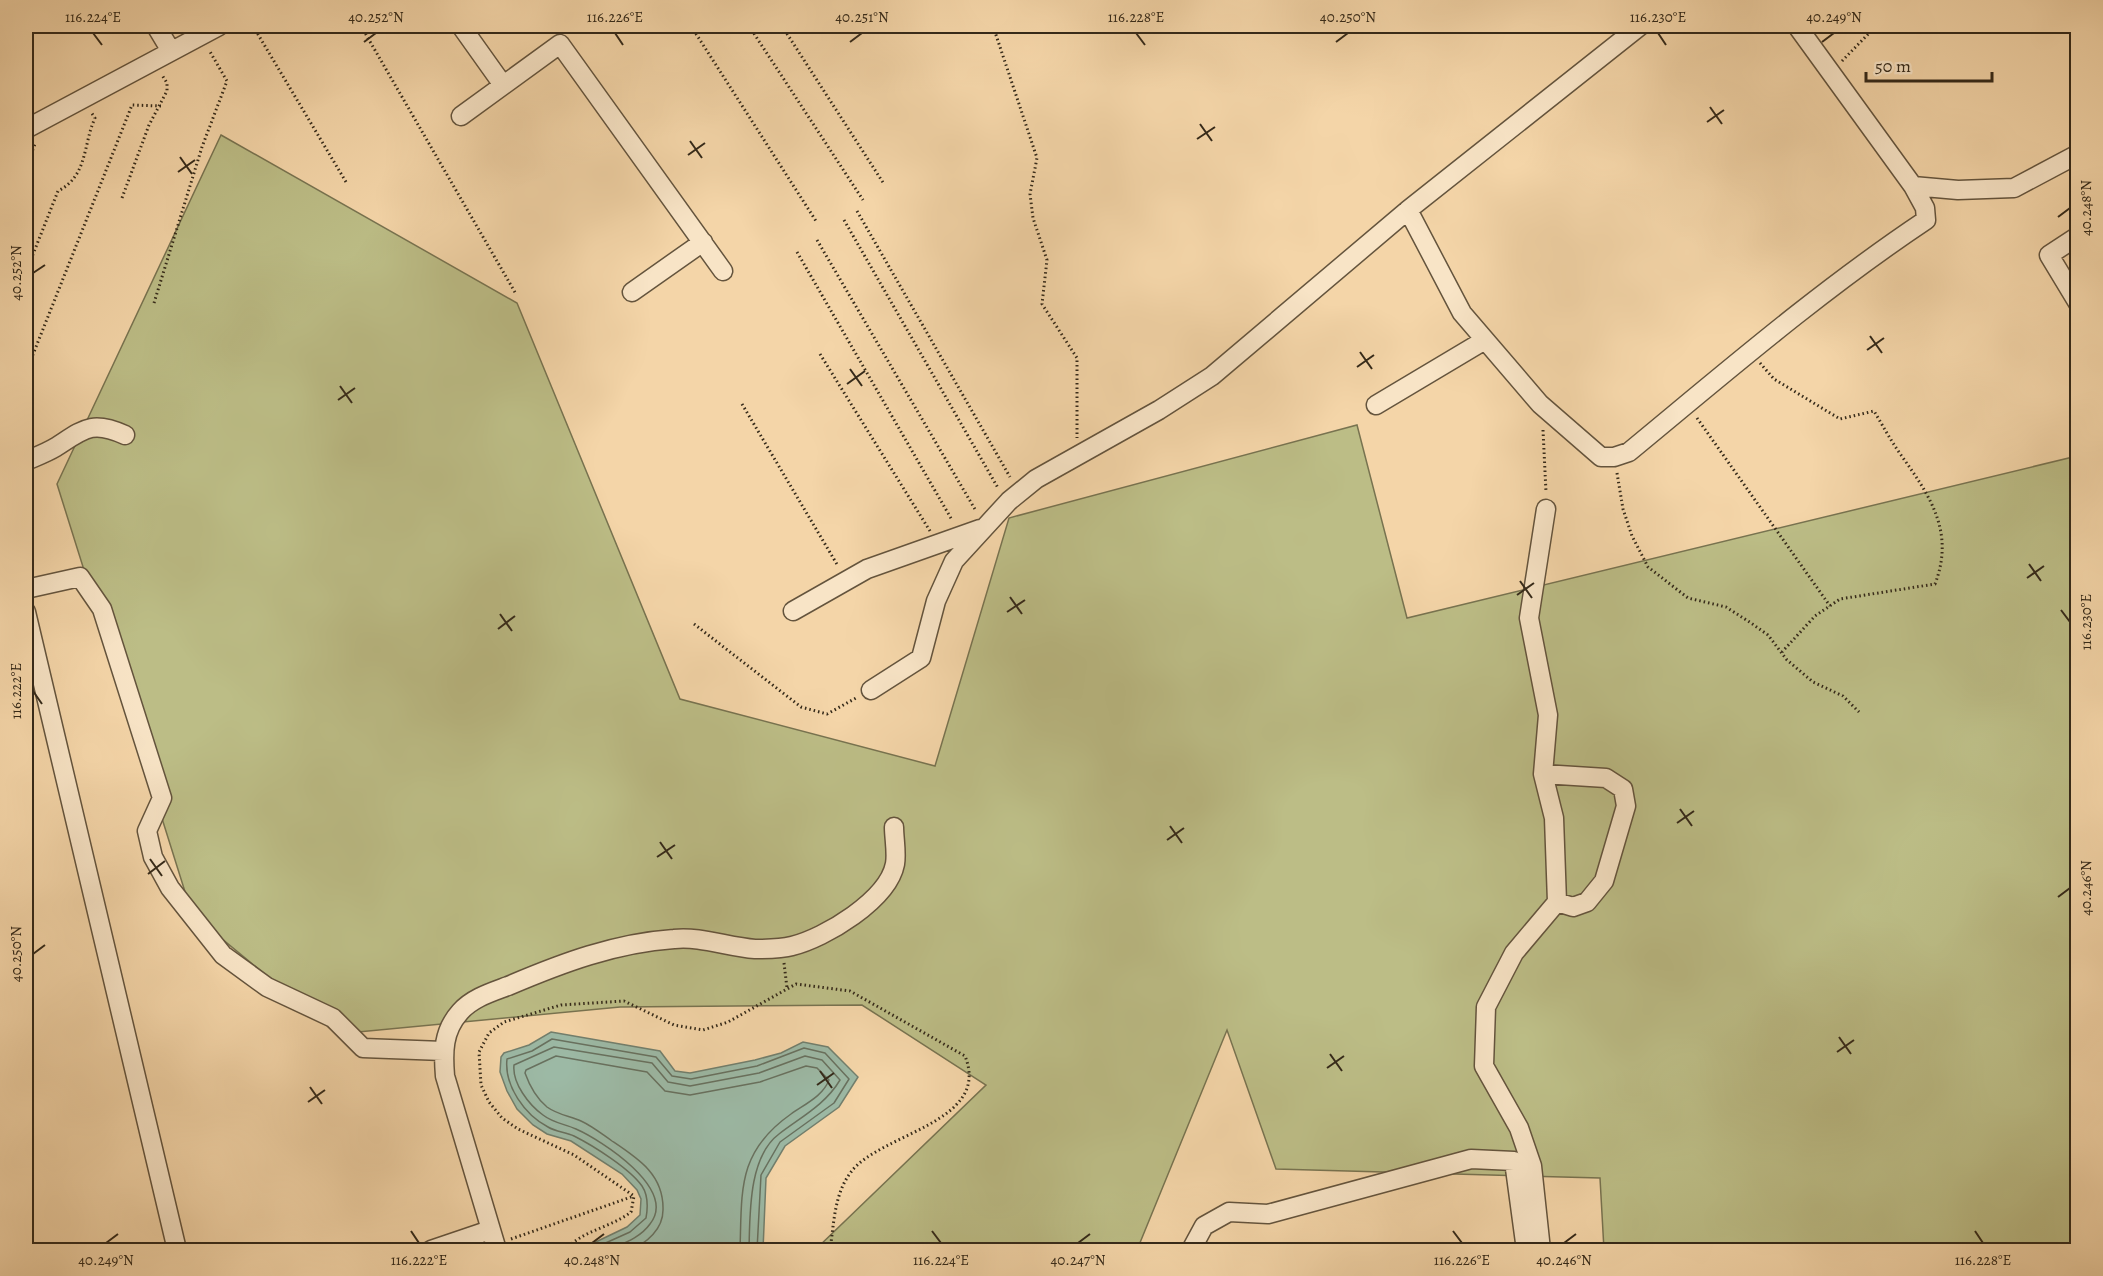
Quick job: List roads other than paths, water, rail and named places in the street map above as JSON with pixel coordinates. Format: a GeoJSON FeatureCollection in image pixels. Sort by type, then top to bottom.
{"type":"FeatureCollection","features":[{"type":"Feature","properties":{"kind":"street"},"geometry":{"type":"LineString","coordinates":[[156,26],[171,51]]}},
{"type":"Feature","properties":{"kind":"street"},"geometry":{"type":"LineString","coordinates":[[26,129],[219,26]]}},
{"type":"Feature","properties":{"kind":"street"},"geometry":{"type":"LineString","coordinates":[[461,26],[503,86]]}},
{"type":"Feature","properties":{"kind":"street"},"geometry":{"type":"LineString","coordinates":[[871,690],[921,658],[936,601],[954,561],[987,523],[1016,496],[1077,456],[1159,410],[1212,376],[1408,210],[1640,26]]}},
{"type":"Feature","properties":{"kind":"street"},"geometry":{"type":"LineString","coordinates":[[1408,210],[1462,313],[1540,404],[1601,457],[1614,457],[1629,452],[1749,351],[1831,288],[1926,220],[1925,208],[1913,186],[1797,26]]}},
{"type":"Feature","properties":{"kind":"street"},"geometry":{"type":"LineString","coordinates":[[461,116],[560,44],[723,271]]}},
{"type":"Feature","properties":{"kind":"street"},"geometry":{"type":"LineString","coordinates":[[1913,186],[1959,190],[2014,188],[2078,154]]}},
{"type":"Feature","properties":{"kind":"street"},"geometry":{"type":"LineString","coordinates":[[2078,236],[2049,255],[2078,303]]}},
{"type":"Feature","properties":{"kind":"street"},"geometry":{"type":"LineString","coordinates":[[632,292],[703,242]]}},
{"type":"Feature","properties":{"kind":"street"},"geometry":{"type":"LineString","coordinates":[[1376,405],[1485,340]]}},
{"type":"Feature","properties":{"kind":"street"},"geometry":{"type":"LineString","coordinates":[[26,461],[54,448],[79,430],[106,427],[125,435]]}},
{"type":"Feature","properties":{"kind":"street"},"geometry":{"type":"LineString","coordinates":[[1541,1251],[1532,1166],[1519,1128],[1484,1066],[1486,1007],[1514,952],[1557,902],[1554,818],[1543,774],[1548,715],[1529,618],[1546,509]]}},
{"type":"Feature","properties":{"kind":"street"},"geometry":{"type":"LineString","coordinates":[[793,611],[867,568],[961,536],[987,523]]}},
{"type":"Feature","properties":{"kind":"street"},"geometry":{"type":"LineString","coordinates":[[26,589],[80,578],[102,609],[162,798],[147,831],[153,857],[170,888],[223,955],[267,987],[333,1018],[363,1048],[443,1051]]}},
{"type":"Feature","properties":{"kind":"street"},"geometry":{"type":"LineString","coordinates":[[26,612],[177,1251]]}},
{"type":"Feature","properties":{"kind":"street"},"geometry":{"type":"LineString","coordinates":[[1543,774],[1606,778],[1623,789],[1626,806],[1604,881],[1587,902],[1573,907],[1557,902]]}},
{"type":"Feature","properties":{"kind":"street"},"geometry":{"type":"LineString","coordinates":[[431,1251],[494,1242],[445,1076],[443,1051],[447,1031],[461,1011],[476,999],[571,959],[628,945],[676,938],[756,949],[791,947],[820,936],[863,909],[880,891],[895,864],[894,827]]}},
{"type":"Feature","properties":{"kind":"street"},"geometry":{"type":"LineString","coordinates":[[1191,1251],[1204,1226],[1229,1212],[1268,1214],[1471,1159],[1514,1161],[1526,1251]]}},
{"type":"Feature","properties":{"kind":"water"},"geometry":{"type":"Polygon","coordinates":[[[551,1032],[660,1051],[675,1071],[690,1073],[781,1053],[803,1042],[828,1047],[858,1077],[839,1107],[785,1146],[766,1178],[763,1250],[579,1250],[627,1227],[640,1215],[641,1199],[637,1190],[622,1174],[571,1141],[547,1134],[533,1125],[517,1109],[507,1091],[500,1072],[501,1057],[504,1053],[529,1045],[551,1032]]]}}]}
